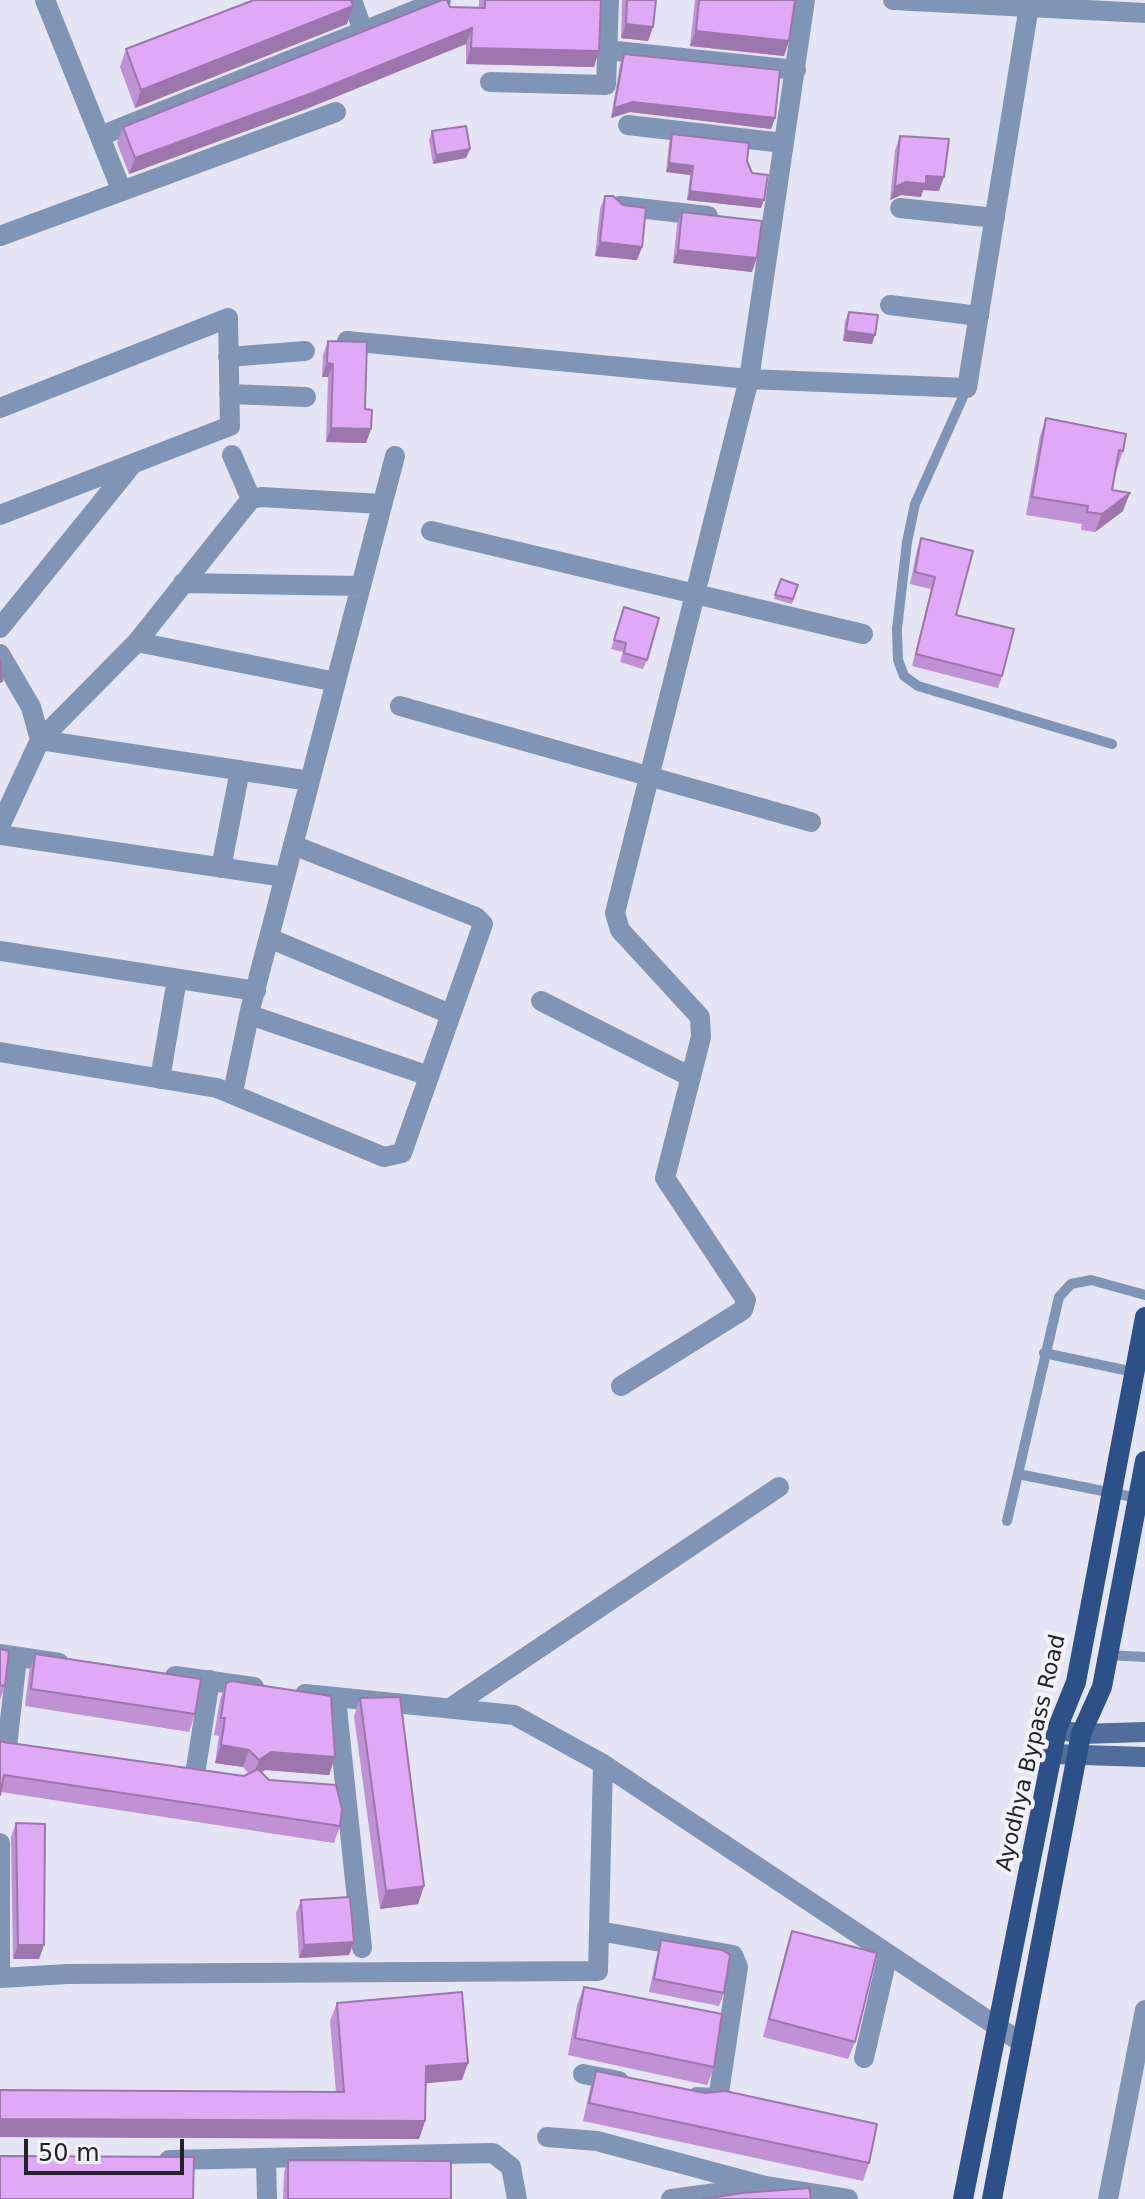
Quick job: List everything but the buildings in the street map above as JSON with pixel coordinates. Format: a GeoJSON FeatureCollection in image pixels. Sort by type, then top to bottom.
{"type":"FeatureCollection","features":[{"type":"Feature","properties":{"kind":"main road","name":"Ayodhya Bypass Road"},"geometry":{"type":"LineString","coordinates":[[963,2199],[1057,1729],[1076,1682],[1145,1317]]}},
{"type":"Feature","properties":{"kind":"main road","name":"Ayodhya Bypass Road"},"geometry":{"type":"LineString","coordinates":[[992,2199],[1081,1734],[1102,1687],[1145,1461]]}},
{"type":"Feature","properties":{"kind":"street"},"geometry":{"type":"LineString","coordinates":[[45,0],[121,189]]}},
{"type":"Feature","properties":{"kind":"street"},"geometry":{"type":"LineString","coordinates":[[352,0],[363,31]]}},
{"type":"Feature","properties":{"kind":"street"},"geometry":{"type":"LineString","coordinates":[[100,136],[441,0]]}},
{"type":"Feature","properties":{"kind":"street"},"geometry":{"type":"LineString","coordinates":[[490,82],[606,85],[609,0]]}},
{"type":"Feature","properties":{"kind":"street"},"geometry":{"type":"LineString","coordinates":[[621,1386],[743,1310],[746,1300],[665,1178],[701,1037],[700,1017],[620,930],[615,913],[749,379],[766,222],[796,70],[805,0]]}},
{"type":"Feature","properties":{"kind":"street"},"geometry":{"type":"LineString","coordinates":[[893,0],[1029,4],[1145,13]]}},
{"type":"Feature","properties":{"kind":"street"},"geometry":{"type":"LineString","coordinates":[[347,341],[749,379],[967,388],[1029,4]]}},
{"type":"Feature","properties":{"kind":"street"},"geometry":{"type":"LineString","coordinates":[[607,50],[796,70]]}},
{"type":"Feature","properties":{"kind":"street"},"geometry":{"type":"LineString","coordinates":[[0,236],[336,112]]}},
{"type":"Feature","properties":{"kind":"street"},"geometry":{"type":"LineString","coordinates":[[628,125],[783,143]]}},
{"type":"Feature","properties":{"kind":"street"},"geometry":{"type":"LineString","coordinates":[[620,206],[728,218]]}},
{"type":"Feature","properties":{"kind":"street"},"geometry":{"type":"LineString","coordinates":[[900,208],[995,218]]}},
{"type":"Feature","properties":{"kind":"street"},"geometry":{"type":"LineString","coordinates":[[890,305],[979,316]]}},
{"type":"Feature","properties":{"kind":"street"},"geometry":{"type":"LineString","coordinates":[[0,408],[228,318],[230,426],[0,515]]}},
{"type":"Feature","properties":{"kind":"street"},"geometry":{"type":"LineString","coordinates":[[228,357],[305,351]]}},
{"type":"Feature","properties":{"kind":"street"},"geometry":{"type":"LineString","coordinates":[[229,394],[306,397]]}},
{"type":"Feature","properties":{"kind":"street"},"geometry":{"type":"LineString","coordinates":[[232,455],[251,499]]}},
{"type":"Feature","properties":{"kind":"street"},"geometry":{"type":"LineString","coordinates":[[233,1092],[269,938],[395,456]]}},
{"type":"Feature","properties":{"kind":"street"},"geometry":{"type":"LineString","coordinates":[[0,628],[133,464]]}},
{"type":"Feature","properties":{"kind":"street"},"geometry":{"type":"LineString","coordinates":[[251,499],[382,504]]}},
{"type":"Feature","properties":{"kind":"street"},"geometry":{"type":"LineString","coordinates":[[251,499],[137,642],[40,740],[1,827],[285,877]]}},
{"type":"Feature","properties":{"kind":"street"},"geometry":{"type":"LineString","coordinates":[[431,531],[863,634]]}},
{"type":"Feature","properties":{"kind":"street"},"geometry":{"type":"LineString","coordinates":[[183,583],[361,586]]}},
{"type":"Feature","properties":{"kind":"street"},"geometry":{"type":"LineString","coordinates":[[137,642],[336,682]]}},
{"type":"Feature","properties":{"kind":"street"},"geometry":{"type":"LineString","coordinates":[[0,654],[31,707],[40,740]]}},
{"type":"Feature","properties":{"kind":"street"},"geometry":{"type":"LineString","coordinates":[[400,706],[811,822]]}},
{"type":"Feature","properties":{"kind":"street"},"geometry":{"type":"LineString","coordinates":[[40,740],[310,781]]}},
{"type":"Feature","properties":{"kind":"street"},"geometry":{"type":"LineString","coordinates":[[221,868],[240,770]]}},
{"type":"Feature","properties":{"kind":"street"},"geometry":{"type":"LineString","coordinates":[[0,1052],[233,1092],[384,1157],[402,1153],[483,924],[476,917],[293,845]]}},
{"type":"Feature","properties":{"kind":"street"},"geometry":{"type":"LineString","coordinates":[[269,938],[450,1014]]}},
{"type":"Feature","properties":{"kind":"street"},"geometry":{"type":"LineString","coordinates":[[0,951],[256,991]]}},
{"type":"Feature","properties":{"kind":"street"},"geometry":{"type":"LineString","coordinates":[[160,1079],[177,979]]}},
{"type":"Feature","properties":{"kind":"street"},"geometry":{"type":"LineString","coordinates":[[541,1001],[691,1077]]}},
{"type":"Feature","properties":{"kind":"street"},"geometry":{"type":"LineString","coordinates":[[250,1015],[429,1076]]}},
{"type":"Feature","properties":{"kind":"street"},"geometry":{"type":"LineString","coordinates":[[453,1706],[779,1487]]}},
{"type":"Feature","properties":{"kind":"street"},"geometry":{"type":"LineString","coordinates":[[10,1748],[8,1656],[76,1665]]}},
{"type":"Feature","properties":{"kind":"street"},"geometry":{"type":"LineString","coordinates":[[150,1674],[336,1698],[453,1706],[514,1715],[603,1764],[997,2030],[1022,2043]]}},
{"type":"Feature","properties":{"kind":"street"},"geometry":{"type":"LineString","coordinates":[[195,1774],[210,1680]]}},
{"type":"Feature","properties":{"kind":"street"},"geometry":{"type":"LineString","coordinates":[[336,1698],[362,1948]]}},
{"type":"Feature","properties":{"kind":"street"},"geometry":{"type":"LineString","coordinates":[[1057,1729],[1081,1734],[1145,1732]]}},
{"type":"Feature","properties":{"kind":"street"},"geometry":{"type":"LineString","coordinates":[[1052,1754],[1145,1757]]}},
{"type":"Feature","properties":{"kind":"street"},"geometry":{"type":"LineString","coordinates":[[600,1996],[603,1764]]}},
{"type":"Feature","properties":{"kind":"street"},"geometry":{"type":"LineString","coordinates":[[318,1787],[345,1789]]}},
{"type":"Feature","properties":{"kind":"street"},"geometry":{"type":"LineString","coordinates":[[0,1843],[0,1977],[598,1971]]}},
{"type":"Feature","properties":{"kind":"street"},"geometry":{"type":"LineString","coordinates":[[599,1931],[733,1955],[738,1967],[719,2093],[712,2098],[701,2098],[671,2092]]}},
{"type":"Feature","properties":{"kind":"street"},"geometry":{"type":"LineString","coordinates":[[864,2058],[888,1954]]}},
{"type":"Feature","properties":{"kind":"street"},"geometry":{"type":"LineString","coordinates":[[1108,2199],[1145,2010]]}},
{"type":"Feature","properties":{"kind":"street"},"geometry":{"type":"LineString","coordinates":[[702,2016],[731,2022]]}},
{"type":"Feature","properties":{"kind":"street"},"geometry":{"type":"LineString","coordinates":[[583,2074],[642,2086]]}},
{"type":"Feature","properties":{"kind":"street"},"geometry":{"type":"LineString","coordinates":[[547,2137],[597,2141],[765,2186],[848,2199]]}},
{"type":"Feature","properties":{"kind":"street"},"geometry":{"type":"LineString","coordinates":[[141,2160],[493,2153],[511,2167],[517,2199]]}},
{"type":"Feature","properties":{"kind":"street"},"geometry":{"type":"LineString","coordinates":[[266,2159],[267,2199]]}},
{"type":"Feature","properties":{"kind":"street"},"geometry":{"type":"LineString","coordinates":[[671,2199],[765,2186]]}},
{"type":"Feature","properties":{"kind":"lane"},"geometry":{"type":"LineString","coordinates":[[967,388],[915,504],[909,529],[897,629],[898,660],[904,676],[918,686],[1112,744]]}},
{"type":"Feature","properties":{"kind":"lane"},"geometry":{"type":"LineString","coordinates":[[1007,1521],[1059,1297],[1071,1284],[1091,1280],[1145,1295]]}},
{"type":"Feature","properties":{"kind":"lane"},"geometry":{"type":"LineString","coordinates":[[1044,1353],[1134,1372]]}},
{"type":"Feature","properties":{"kind":"lane"},"geometry":{"type":"LineString","coordinates":[[1018,1474],[1138,1498]]}},
{"type":"Feature","properties":{"kind":"lane"},"geometry":{"type":"LineString","coordinates":[[1108,1655],[1145,1657]]}}]}
